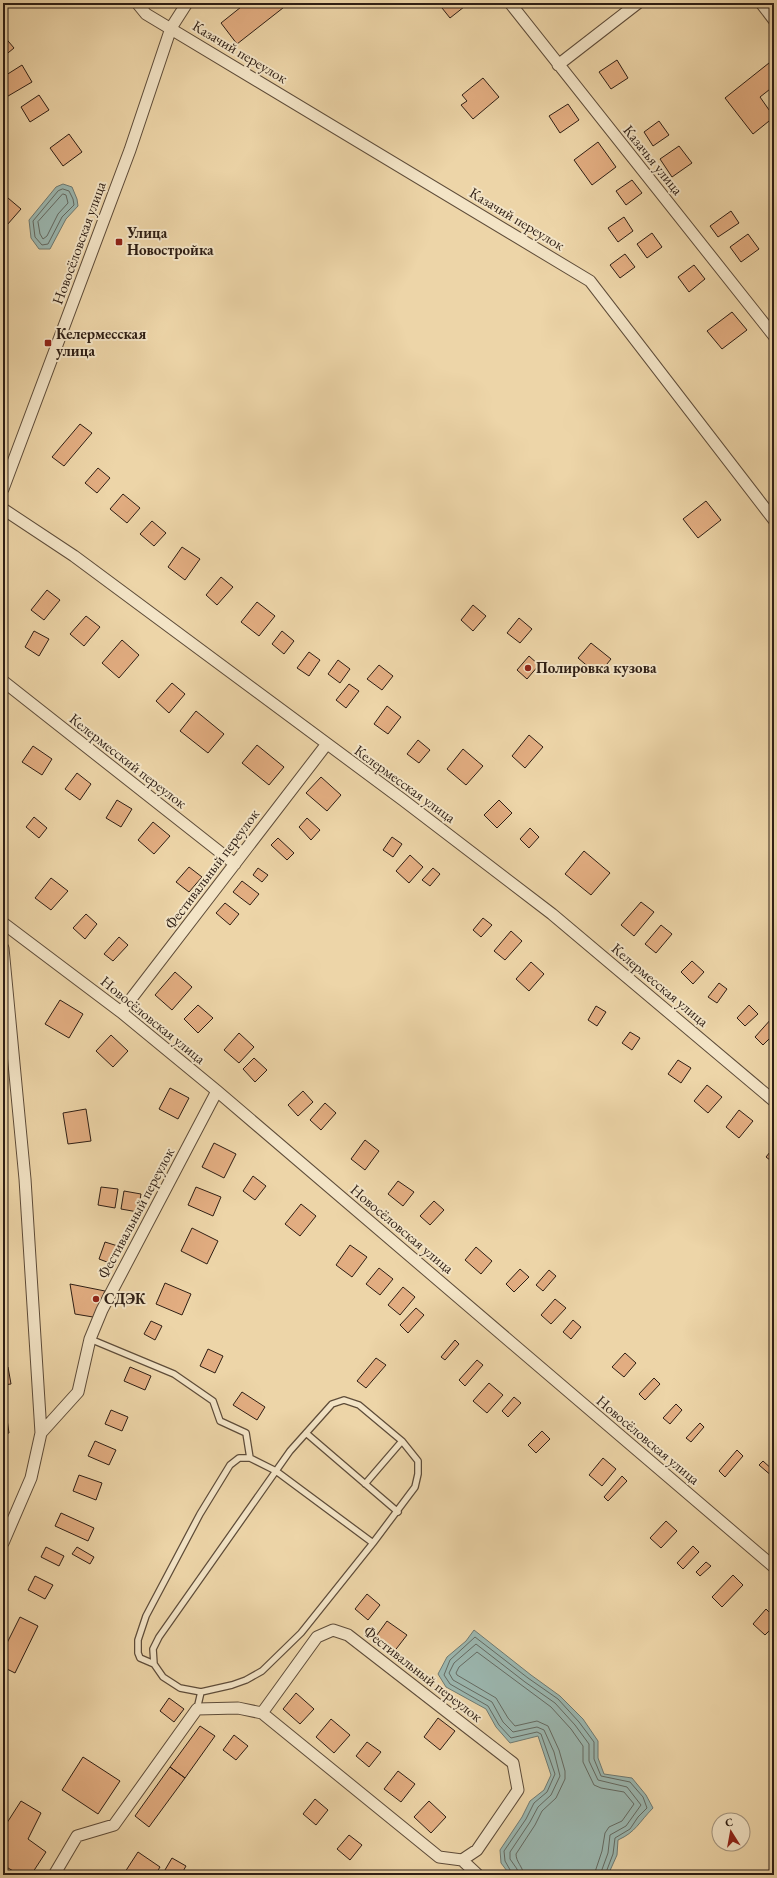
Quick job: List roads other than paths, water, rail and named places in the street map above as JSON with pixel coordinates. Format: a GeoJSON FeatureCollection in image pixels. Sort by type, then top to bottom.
{"type":"FeatureCollection","features":[{"type":"Feature","properties":{"kind":"street"},"geometry":{"type":"LineString","coordinates":[[137,3],[146,14],[171,28]]}},
{"type":"Feature","properties":{"kind":"street","name":"Новосёловская улица"},"geometry":{"type":"LineString","coordinates":[[3,489],[130,150],[171,28],[187,3]]}},
{"type":"Feature","properties":{"kind":"street","name":"Казачья улица"},"geometry":{"type":"LineString","coordinates":[[510,3],[774,336]]}},
{"type":"Feature","properties":{"kind":"street"},"geometry":{"type":"LineString","coordinates":[[558,65],[638,3]]}},
{"type":"Feature","properties":{"kind":"street"},"geometry":{"type":"LineString","coordinates":[[761,3],[774,20]]}},
{"type":"Feature","properties":{"kind":"street","name":"Казачий переулок"},"geometry":{"type":"LineString","coordinates":[[171,28],[590,281],[774,520]]}},
{"type":"Feature","properties":{"kind":"street","name":"Келермесская улица"},"geometry":{"type":"LineString","coordinates":[[3,509],[74,556],[326,745],[403,800],[552,914],[774,1101]]}},
{"type":"Feature","properties":{"kind":"street","name":"Келермесский переулок"},"geometry":{"type":"LineString","coordinates":[[3,681],[235,864]]}},
{"type":"Feature","properties":{"kind":"street","name":"Фестивальный переулок"},"geometry":{"type":"LineString","coordinates":[[121,1012],[326,745]]}},
{"type":"Feature","properties":{"kind":"street","name":"Новосёловская улица"},"geometry":{"type":"LineString","coordinates":[[3,923],[121,1012],[217,1092],[774,1567]]}},
{"type":"Feature","properties":{"kind":"street"},"geometry":{"type":"LineString","coordinates":[[3,948],[25,1179],[41,1432],[31,1478],[3,1543]]}},
{"type":"Feature","properties":{"kind":"street","name":"Фестивальный переулок"},"geometry":{"type":"LineString","coordinates":[[41,1432],[78,1392],[90,1339],[102,1310],[217,1092]]}},
{"type":"Feature","properties":{"kind":"street","name":"Фестивальный переулок"},"geometry":{"type":"LineString","coordinates":[[262,1713],[317,1637],[333,1630],[348,1635],[513,1763],[518,1790],[477,1850],[462,1860]]}},
{"type":"Feature","properties":{"kind":"street"},"geometry":{"type":"LineString","coordinates":[[54,1875],[77,1836],[114,1825],[197,1709],[238,1708],[262,1713],[440,1857],[462,1860],[478,1875]]}},
{"type":"Feature","properties":{"kind":"lane"},"geometry":{"type":"LineString","coordinates":[[90,1339],[174,1374],[212,1401],[220,1421],[246,1433],[250,1458]]}},
{"type":"Feature","properties":{"kind":"lane"},"geometry":{"type":"LineString","coordinates":[[344,1400],[359,1405],[402,1442],[418,1461],[418,1474],[415,1487],[374,1543],[301,1633],[262,1671],[232,1685],[201,1692],[180,1688],[163,1677],[154,1664],[153,1650],[159,1637],[290,1451],[306,1433],[332,1404],[344,1400]]}},
{"type":"Feature","properties":{"kind":"lane"},"geometry":{"type":"LineString","coordinates":[[306,1433],[398,1512]]}},
{"type":"Feature","properties":{"kind":"lane"},"geometry":{"type":"LineString","coordinates":[[366,1484],[402,1442]]}},
{"type":"Feature","properties":{"kind":"lane"},"geometry":{"type":"LineString","coordinates":[[154,1664],[140,1658],[138,1653],[138,1640],[146,1616],[200,1514],[230,1465],[239,1458],[250,1458],[276,1471],[374,1543]]}},
{"type":"Feature","properties":{"kind":"lane"},"geometry":{"type":"LineString","coordinates":[[197,1709],[201,1692]]}},
{"type":"Feature","properties":{"kind":"water"},"geometry":{"type":"Polygon","coordinates":[[[63,184],[72,187],[78,206],[66,219],[50,249],[39,249],[31,238],[29,220],[56,187],[63,184]]]}},
{"type":"Feature","properties":{"kind":"water"},"geometry":{"type":"Polygon","coordinates":[[[474,1630],[560,1696],[583,1719],[598,1741],[598,1758],[604,1774],[632,1778],[646,1795],[653,1808],[629,1834],[618,1840],[617,1855],[608,1875],[510,1875],[501,1863],[500,1850],[522,1817],[530,1801],[544,1790],[551,1775],[538,1736],[510,1743],[496,1727],[486,1709],[446,1687],[438,1674],[447,1657],[466,1641],[474,1630]]]}},
{"type":"Feature","properties":{"kind":"place","name":"Улица Новостройка"},"geometry":{"type":"Point","coordinates":[119,242]}},
{"type":"Feature","properties":{"kind":"place","name":"Келермесская улица"},"geometry":{"type":"Point","coordinates":[48,343]}},
{"type":"Feature","properties":{"kind":"place","name":"Полировка кузова"},"geometry":{"type":"Point","coordinates":[528,668]}},
{"type":"Feature","properties":{"kind":"place","name":"СДЭК"},"geometry":{"type":"Point","coordinates":[96,1299]}}]}
